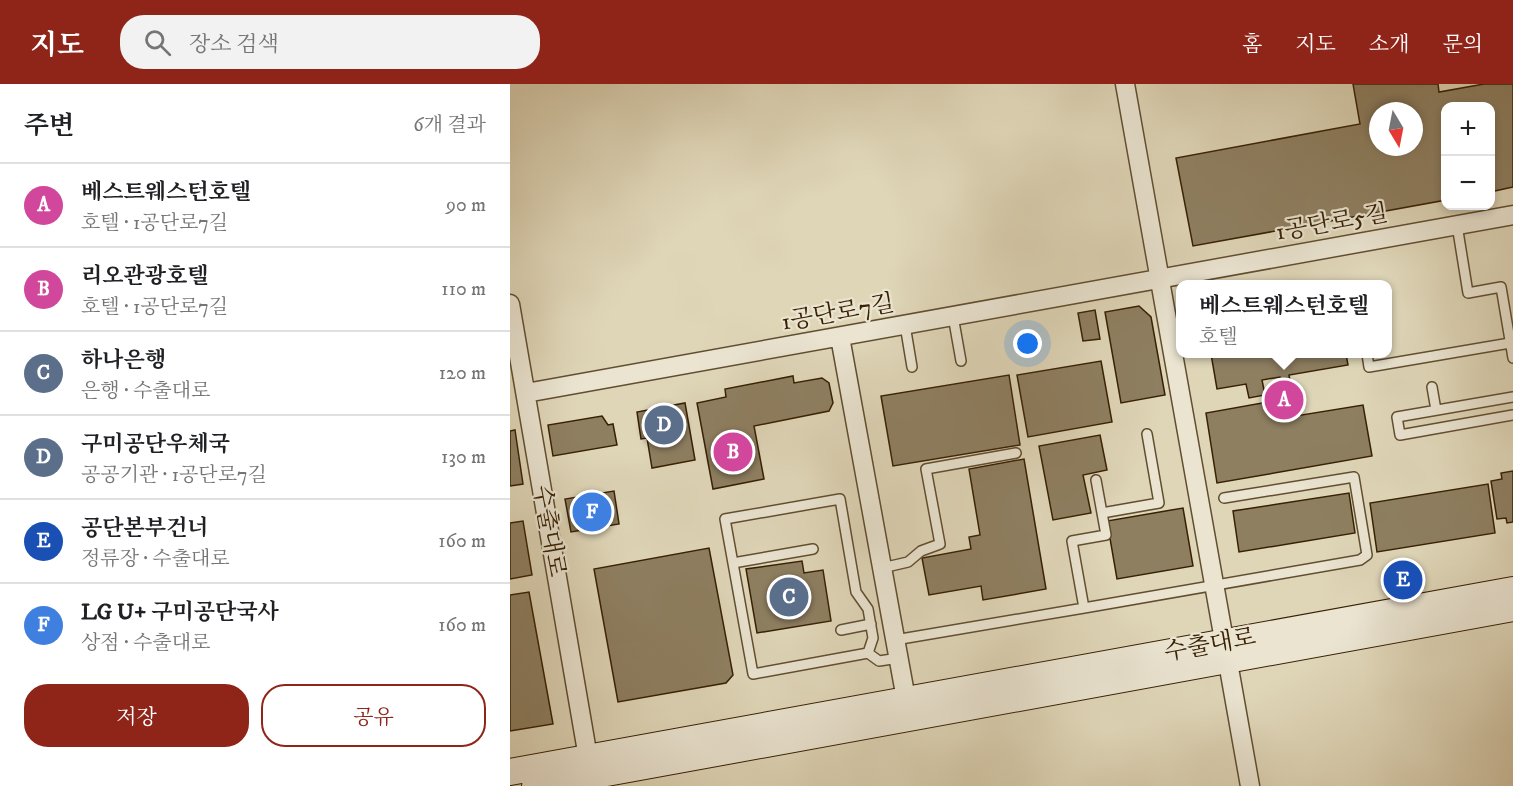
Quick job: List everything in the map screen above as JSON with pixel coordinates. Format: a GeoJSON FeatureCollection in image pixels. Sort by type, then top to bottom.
{"type":"FeatureCollection","features":[{"type":"Feature","properties":{"kind":"main road","name":"수출대로"},"geometry":{"type":"LineString","coordinates":[[535,786],[908,709],[1225,651],[1513,590]]}},
{"type":"Feature","properties":{"kind":"main road","name":"수출대로"},"geometry":{"type":"LineString","coordinates":[[1225,651],[1513,608]]}},
{"type":"Feature","properties":{"kind":"main road","name":"수출대로"},"geometry":{"type":"LineString","coordinates":[[510,772],[591,773]]}},
{"type":"Feature","properties":{"kind":"street"},"geometry":{"type":"LineString","coordinates":[[1125,84],[1159,279],[1174,328]]}},
{"type":"Feature","properties":{"kind":"street","name":"1공단로5길"},"geometry":{"type":"LineString","coordinates":[[1159,279],[1513,215]]}},
{"type":"Feature","properties":{"kind":"street","name":"1공단로7길"},"geometry":{"type":"LineString","coordinates":[[526,393],[1159,279]]}},
{"type":"Feature","properties":{"kind":"street","name":"수출대로"},"geometry":{"type":"LineString","coordinates":[[510,304],[591,773]]}},
{"type":"Feature","properties":{"kind":"street"},"geometry":{"type":"LineString","coordinates":[[840,337],[908,709]]}},
{"type":"Feature","properties":{"kind":"street"},"geometry":{"type":"LineString","coordinates":[[1179,358],[1213,585],[1250,786]]}},
{"type":"Feature","properties":{"kind":"lane"},"geometry":{"type":"LineString","coordinates":[[1457,225],[1468,293],[1501,287],[1513,358]]}},
{"type":"Feature","properties":{"kind":"lane"},"geometry":{"type":"LineString","coordinates":[[953,316],[961,361]]}},
{"type":"Feature","properties":{"kind":"lane"},"geometry":{"type":"LineString","coordinates":[[905,325],[912,367]]}},
{"type":"Feature","properties":{"kind":"lane"},"geometry":{"type":"LineString","coordinates":[[1368,358],[1369,367],[1510,342]]}},
{"type":"Feature","properties":{"kind":"lane"},"geometry":{"type":"LineString","coordinates":[[1432,387],[1436,410]]}},
{"type":"Feature","properties":{"kind":"lane"},"geometry":{"type":"LineString","coordinates":[[1513,397],[1397,417],[1400,435],[1513,415]]}},
{"type":"Feature","properties":{"kind":"lane"},"geometry":{"type":"LineString","coordinates":[[1102,513],[1159,503],[1147,434]]}},
{"type":"Feature","properties":{"kind":"lane"},"geometry":{"type":"LineString","coordinates":[[882,568],[908,562],[921,552],[940,544],[926,469],[1016,453]]}},
{"type":"Feature","properties":{"kind":"lane"},"geometry":{"type":"LineString","coordinates":[[868,653],[873,638],[871,624],[868,609],[856,592],[840,499],[725,519],[753,674],[868,653],[879,661],[897,649],[1084,608],[1360,560],[1367,555],[1354,477],[1224,498]]}},
{"type":"Feature","properties":{"kind":"lane"},"geometry":{"type":"LineString","coordinates":[[1084,608],[1072,541],[1106,535],[1096,480]]}},
{"type":"Feature","properties":{"kind":"lane"},"geometry":{"type":"LineString","coordinates":[[733,563],[813,549]]}},
{"type":"Feature","properties":{"kind":"lane"},"geometry":{"type":"LineString","coordinates":[[841,630],[871,624]]}},
{"type":"Feature","properties":{"kind":"building"},"geometry":{"type":"Polygon","coordinates":[[[1353,84],[1438,84],[1439,92],[1484,84],[1513,84],[1513,187],[1495,191],[1495,102],[1441,102],[1441,201],[1193,246],[1176,158],[1360,124],[1353,84]]]}},
{"type":"Feature","properties":{"kind":"building"},"geometry":{"type":"Polygon","coordinates":[[[1139,306],[1151,317],[1165,395],[1121,403],[1105,312],[1139,306]]]}},
{"type":"Feature","properties":{"kind":"building"},"geometry":{"type":"Polygon","coordinates":[[[1095,310],[1100,339],[1083,341],[1078,313],[1095,310]]]}},
{"type":"Feature","properties":{"kind":"building"},"geometry":{"type":"Polygon","coordinates":[[[1212,358],[1347,358],[1348,365],[1289,375],[1296,416],[1363,405],[1372,456],[1217,483],[1206,413],[1274,401],[1273,390],[1282,389],[1280,377],[1262,380],[1265,395],[1249,398],[1246,384],[1217,389],[1212,358]]]}},
{"type":"Feature","properties":{"kind":"building"},"geometry":{"type":"Polygon","coordinates":[[[1101,361],[1112,422],[1028,437],[1017,375],[1101,361]]]}},
{"type":"Feature","properties":{"kind":"building"},"geometry":{"type":"Polygon","coordinates":[[[1009,375],[1020,445],[893,466],[881,396],[1009,375]]]}},
{"type":"Feature","properties":{"kind":"building"},"geometry":{"type":"Polygon","coordinates":[[[793,376],[794,383],[822,378],[829,383],[833,403],[829,411],[754,426],[764,479],[713,489],[697,403],[726,397],[725,389],[793,376]]]}},
{"type":"Feature","properties":{"kind":"building"},"geometry":{"type":"Polygon","coordinates":[[[685,403],[695,460],[652,468],[647,438],[641,439],[637,412],[685,403]]]}},
{"type":"Feature","properties":{"kind":"building"},"geometry":{"type":"Polygon","coordinates":[[[602,416],[608,425],[613,424],[617,445],[553,456],[548,425],[602,416]]]}},
{"type":"Feature","properties":{"kind":"building"},"geometry":{"type":"Polygon","coordinates":[[[515,430],[523,484],[510,486],[510,431],[515,430]]]}},
{"type":"Feature","properties":{"kind":"building"},"geometry":{"type":"Polygon","coordinates":[[[1100,435],[1107,470],[1083,475],[1091,513],[1053,520],[1039,446],[1100,435]]]}},
{"type":"Feature","properties":{"kind":"building"},"geometry":{"type":"Polygon","coordinates":[[[1024,459],[1046,589],[983,600],[981,586],[929,595],[922,558],[971,549],[969,537],[980,535],[969,469],[1024,459]]]}},
{"type":"Feature","properties":{"kind":"building"},"geometry":{"type":"Polygon","coordinates":[[[1513,471],[1513,522],[1507,523],[1506,518],[1497,519],[1491,481],[1502,479],[1501,473],[1513,471]]]}},
{"type":"Feature","properties":{"kind":"building"},"geometry":{"type":"Polygon","coordinates":[[[1488,484],[1495,533],[1377,552],[1370,503],[1488,484]]]}},
{"type":"Feature","properties":{"kind":"building"},"geometry":{"type":"Polygon","coordinates":[[[614,491],[619,524],[571,532],[565,499],[614,491]]]}},
{"type":"Feature","properties":{"kind":"building"},"geometry":{"type":"Polygon","coordinates":[[[1349,493],[1355,533],[1239,552],[1233,511],[1349,493]]]}},
{"type":"Feature","properties":{"kind":"building"},"geometry":{"type":"Polygon","coordinates":[[[1183,508],[1193,566],[1117,579],[1107,521],[1183,508]]]}},
{"type":"Feature","properties":{"kind":"building"},"geometry":{"type":"Polygon","coordinates":[[[523,521],[532,575],[510,579],[510,523],[523,521]]]}},
{"type":"Feature","properties":{"kind":"building"},"geometry":{"type":"Polygon","coordinates":[[[709,548],[733,675],[726,683],[618,702],[594,569],[709,548]]]}},
{"type":"Feature","properties":{"kind":"building"},"geometry":{"type":"Polygon","coordinates":[[[802,561],[804,573],[823,570],[831,621],[757,633],[746,569],[802,561]]]}},
{"type":"Feature","properties":{"kind":"building"},"geometry":{"type":"Polygon","coordinates":[[[529,592],[553,724],[510,731],[510,595],[529,592]]]}},
{"type":"Feature","properties":{"kind":"place","name":"베스트웨스턴호텔"},"geometry":{"type":"Point","coordinates":[1284,400]}},
{"type":"Feature","properties":{"kind":"place","name":"구미공단우체국"},"geometry":{"type":"Point","coordinates":[664,425]}},
{"type":"Feature","properties":{"kind":"place","name":"리오관광호텔"},"geometry":{"type":"Point","coordinates":[733,452]}},
{"type":"Feature","properties":{"kind":"place","name":"LG U+ 구미공단국사"},"geometry":{"type":"Point","coordinates":[592,512]}},
{"type":"Feature","properties":{"kind":"place","name":"공단본부건너"},"geometry":{"type":"Point","coordinates":[1403,580]}},
{"type":"Feature","properties":{"kind":"place","name":"하나은행"},"geometry":{"type":"Point","coordinates":[789,597]}}]}
